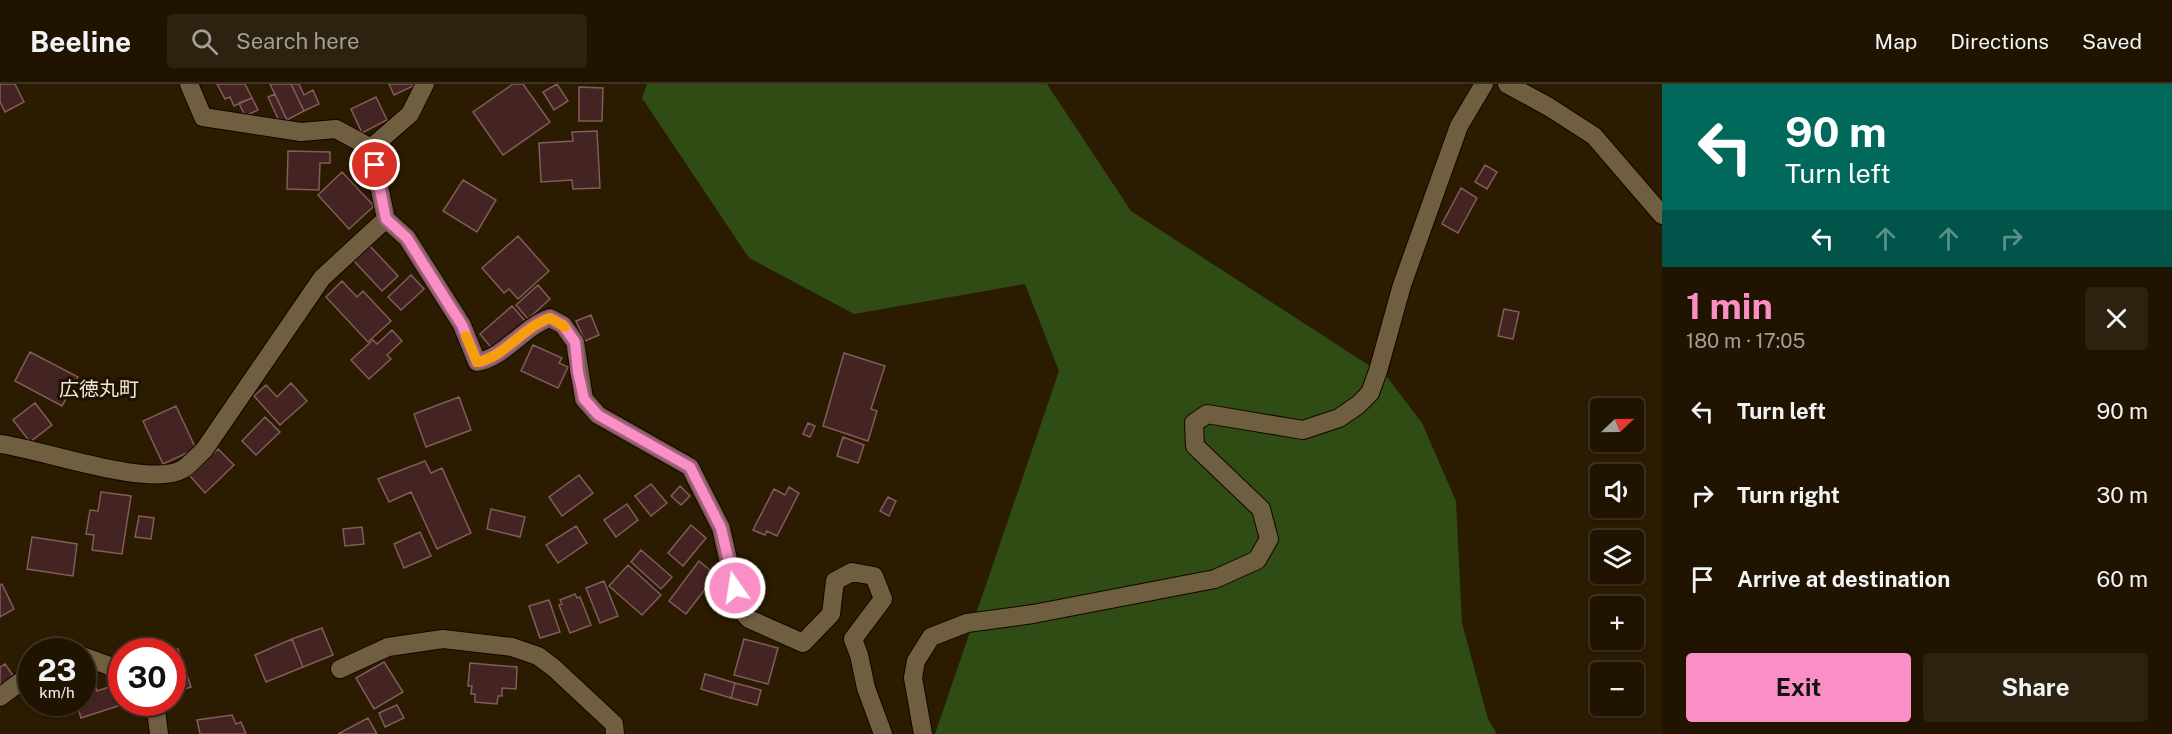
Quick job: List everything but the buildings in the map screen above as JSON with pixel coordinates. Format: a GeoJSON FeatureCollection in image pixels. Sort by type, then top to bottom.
{"type":"FeatureCollection","features":[{"type":"Feature","properties":{"kind":"street"},"geometry":{"type":"LineString","coordinates":[[189,84],[203,117],[301,132],[336,129],[371,148],[386,219],[407,238],[438,286],[462,325],[477,362],[488,360],[537,322],[550,318],[563,325],[575,342],[584,399],[598,415],[690,467],[721,528],[739,608],[749,619],[802,643],[831,614],[835,581],[852,572],[874,576],[883,599],[853,639],[866,688],[883,734]]}},
{"type":"Feature","properties":{"kind":"street"},"geometry":{"type":"LineString","coordinates":[[371,148],[410,114],[425,84]]}},
{"type":"Feature","properties":{"kind":"street"},"geometry":{"type":"LineString","coordinates":[[923,734],[913,678],[916,662],[931,637],[967,623],[1033,614],[1215,579],[1257,560],[1269,539],[1261,509],[1196,446],[1194,423],[1207,414],[1303,430],[1339,418],[1358,405],[1370,393],[1402,285],[1459,126],[1484,84]]}},
{"type":"Feature","properties":{"kind":"street"},"geometry":{"type":"LineString","coordinates":[[1507,84],[1594,136],[1662,215]]}},
{"type":"Feature","properties":{"kind":"street"},"geometry":{"type":"LineString","coordinates":[[0,444],[134,473],[157,475],[182,470],[204,450],[322,278],[386,219]]}},
{"type":"Feature","properties":{"kind":"street"},"geometry":{"type":"LineString","coordinates":[[340,669],[388,647],[443,639],[512,647],[538,656],[554,668],[614,724],[615,734]]}},
{"type":"Feature","properties":{"kind":"street"},"geometry":{"type":"LineString","coordinates":[[0,697],[18,684]]}},
{"type":"Feature","properties":{"kind":"street"},"geometry":{"type":"LineString","coordinates":[[157,716],[159,734]]}},
{"type":"Feature","properties":{"kind":"green space"},"geometry":{"type":"Polygon","coordinates":[[[647,84],[1047,84],[1131,211],[1387,377],[1422,423],[1456,501],[1462,623],[1488,719],[1497,734],[935,734],[1059,371],[1025,284],[854,314],[749,258],[642,98],[647,84]]]}},
{"type":"Feature","properties":{"kind":"slow traffic"},"geometry":{"type":"LineString","coordinates":[[466,336],[477,362],[488,360],[537,322],[550,318],[565,327]]}},
{"type":"Feature","properties":{"kind":"district","name":"広徳丸町"},"geometry":{"type":"Point","coordinates":[99,389]}},
{"type":"Feature","properties":{"kind":"route"},"geometry":{"type":"LineString","coordinates":[[375,165],[386,219],[407,238],[462,325],[477,362],[488,360],[537,322],[550,318],[563,325],[575,342],[584,399],[598,415],[690,467],[721,528],[735,588]]}}]}
